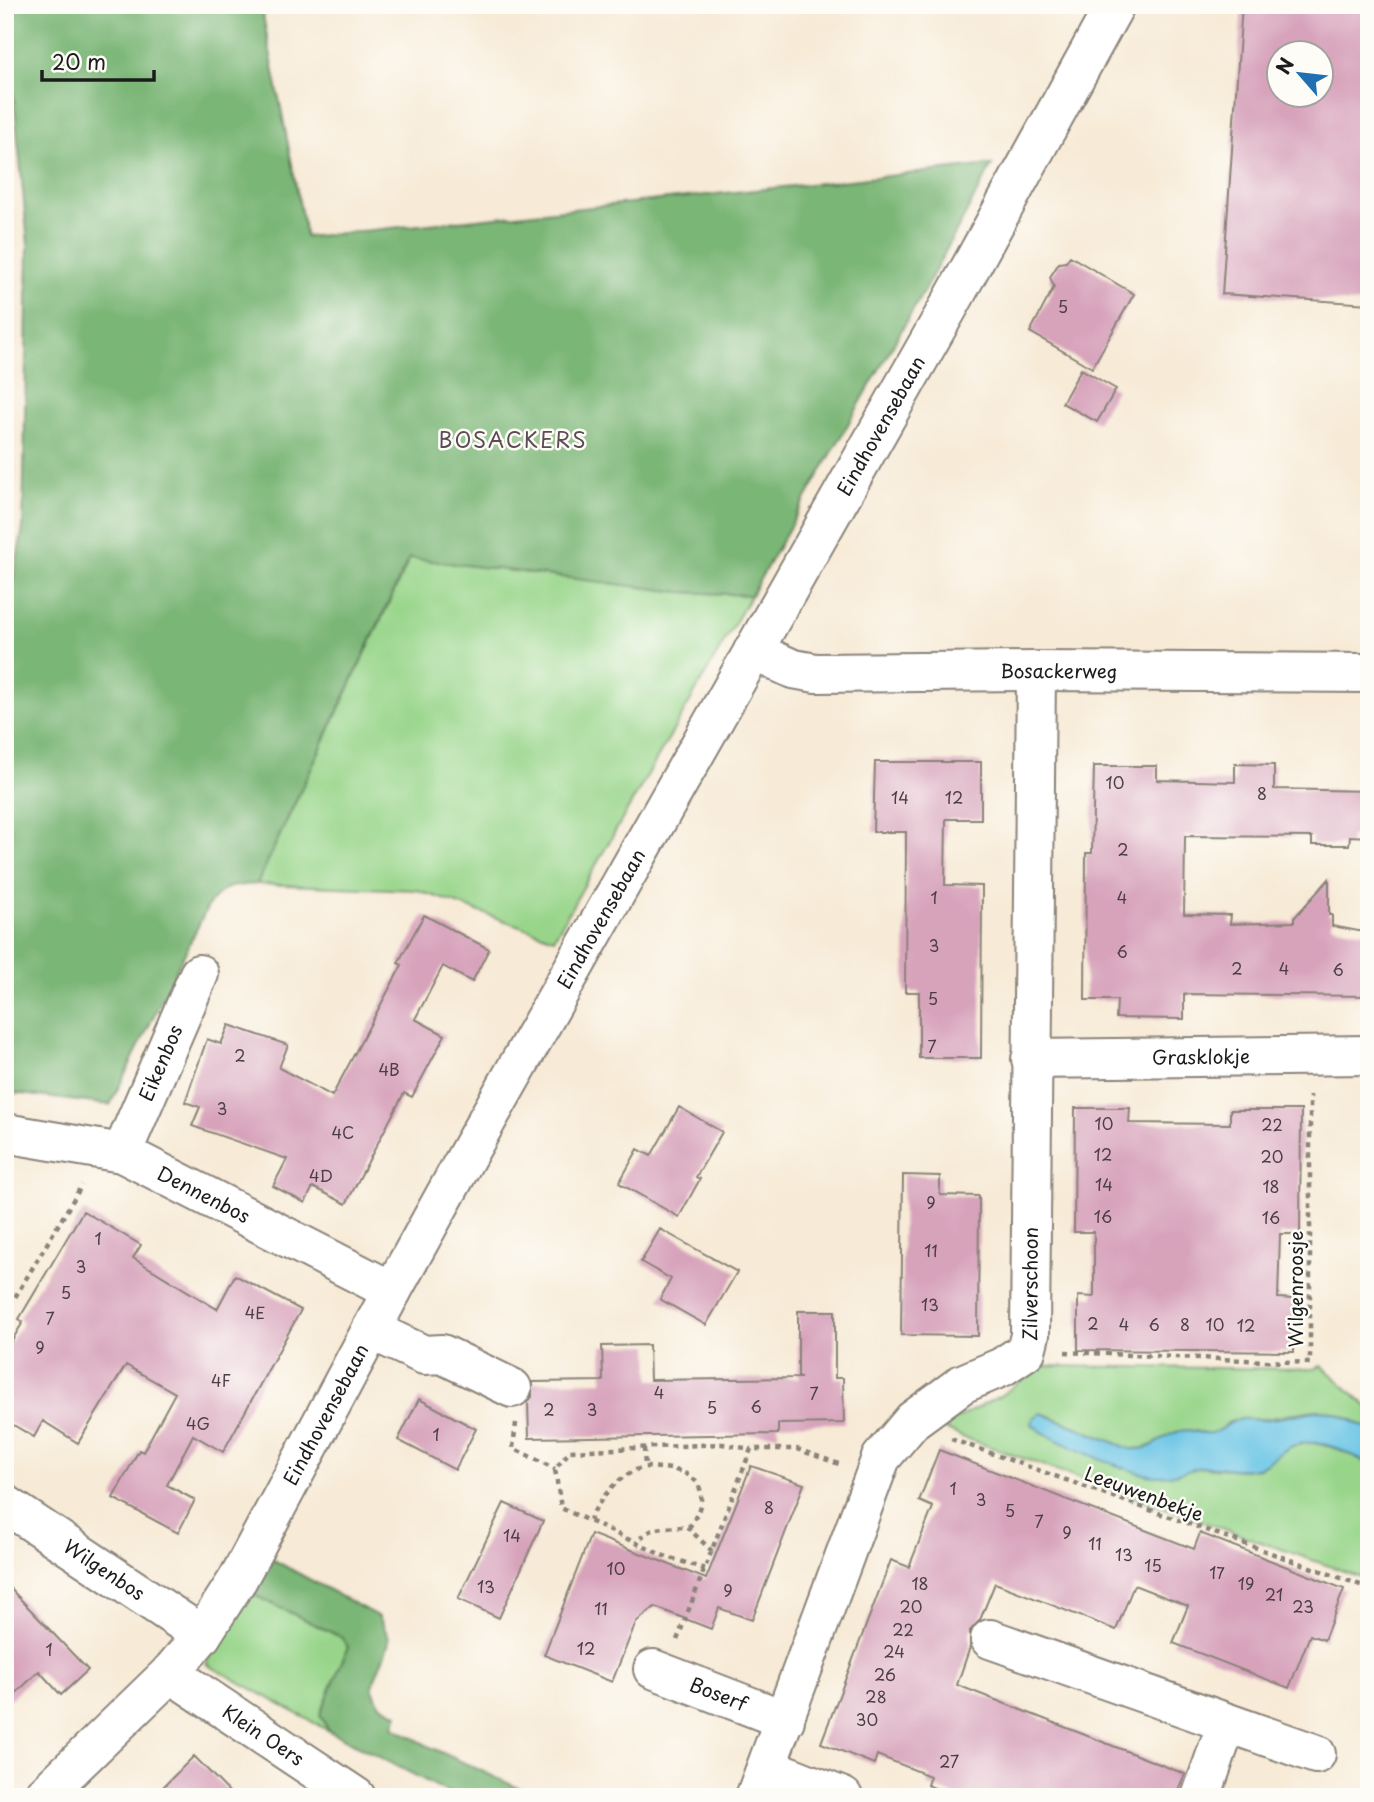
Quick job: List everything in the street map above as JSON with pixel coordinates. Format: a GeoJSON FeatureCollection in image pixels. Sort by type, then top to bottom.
{"type":"FeatureCollection","features":[{"type":"Feature","properties":{"kind":"street","name":"Eindhovensebaan"},"geometry":{"type":"LineString","coordinates":[[42,1797],[170,1673],[201,1635],[238,1578],[391,1291],[952,301],[1115,5]]}},
{"type":"Feature","properties":{"kind":"street","name":"Bosackerweg"},"geometry":{"type":"LineString","coordinates":[[753,651],[793,669],[816,673],[1369,673]]}},
{"type":"Feature","properties":{"kind":"street","name":"Zilverschoon"},"geometry":{"type":"LineString","coordinates":[[761,1782],[881,1458],[913,1420],[962,1384],[1002,1367],[1026,1351],[1030,1335],[1036,671]]}},
{"type":"Feature","properties":{"kind":"street","name":"Eikenbos"},"geometry":{"type":"LineString","coordinates":[[113,1151],[199,974]]}},
{"type":"Feature","properties":{"kind":"street","name":"Grasklokje"},"geometry":{"type":"LineString","coordinates":[[1031,1059],[1369,1055]]}},
{"type":"Feature","properties":{"kind":"street","name":"Dennenbos"},"geometry":{"type":"LineString","coordinates":[[5,1133],[113,1151],[391,1291]]}},
{"type":"Feature","properties":{"kind":"street"},"geometry":{"type":"LineString","coordinates":[[371,1330],[424,1355],[442,1354],[512,1388]]}},
{"type":"Feature","properties":{"kind":"street","name":"Wilgenbos"},"geometry":{"type":"LineString","coordinates":[[5,1504],[201,1635]]}},
{"type":"Feature","properties":{"kind":"street"},"geometry":{"type":"LineString","coordinates":[[990,1639],[1316,1754]]}},
{"type":"Feature","properties":{"kind":"street","name":"Boserf"},"geometry":{"type":"LineString","coordinates":[[659,1671],[785,1720]]}},
{"type":"Feature","properties":{"kind":"street","name":"Klein Oers"},"geometry":{"type":"LineString","coordinates":[[170,1673],[356,1797]]}},
{"type":"Feature","properties":{"kind":"street"},"geometry":{"type":"LineString","coordinates":[[1200,1797],[1227,1723]]}},
{"type":"Feature","properties":{"kind":"street"},"geometry":{"type":"LineString","coordinates":[[761,1782],[843,1797]]}},
{"type":"Feature","properties":{"kind":"path","name":"Wilgenroosje"},"geometry":{"type":"LineString","coordinates":[[1026,1351],[1310,1363],[1310,1056]]}},
{"type":"Feature","properties":{"kind":"path"},"geometry":{"type":"LineString","coordinates":[[5,1314],[113,1151]]}},
{"type":"Feature","properties":{"kind":"path"},"geometry":{"type":"LineString","coordinates":[[512,1388],[520,1400],[513,1448],[555,1468]]}},
{"type":"Feature","properties":{"kind":"path","name":"Leeuwenbekje"},"geometry":{"type":"LineString","coordinates":[[913,1420],[957,1442],[1369,1588]]}},
{"type":"Feature","properties":{"kind":"path"},"geometry":{"type":"LineString","coordinates":[[705,1569],[664,1556],[561,1508],[555,1468],[570,1451],[722,1444],[751,1449],[797,1449],[874,1476]]}},
{"type":"Feature","properties":{"kind":"path"},"geometry":{"type":"LineString","coordinates":[[644,1448],[645,1468]]}},
{"type":"Feature","properties":{"kind":"path"},"geometry":{"type":"LineString","coordinates":[[659,1671],[705,1569],[751,1449]]}},
{"type":"Feature","properties":{"kind":"path"},"geometry":{"type":"LineString","coordinates":[[589,1521],[600,1500],[611,1489],[623,1479],[645,1468],[676,1470],[687,1475],[701,1488],[701,1508],[690,1526],[653,1529],[643,1534],[636,1543]]}},
{"type":"Feature","properties":{"kind":"path"},"geometry":{"type":"LineString","coordinates":[[687,1526],[712,1550]]}},
{"type":"Feature","properties":{"kind":"green space"},"geometry":{"type":"Polygon","coordinates":[[[5,5],[261,5],[306,237],[992,165],[930,280],[751,595],[681,592],[409,558],[257,884],[224,890],[208,906],[110,1105],[5,1092],[5,623],[23,528],[28,244],[5,5]]]}},
{"type":"Feature","properties":{"kind":"green space"},"geometry":{"type":"Polygon","coordinates":[[[410,558],[681,592],[751,595],[554,938],[417,890],[257,884],[410,558]]]}},
{"type":"Feature","properties":{"kind":"green space"},"geometry":{"type":"Polygon","coordinates":[[[1042,1366],[1313,1369],[1322,1366],[1369,1408],[1369,1429],[1339,1414],[1312,1410],[1267,1419],[1237,1420],[1212,1433],[1185,1431],[1152,1445],[1130,1449],[1041,1413],[1034,1417],[1170,1475],[1202,1467],[1242,1470],[1259,1468],[1289,1447],[1311,1442],[1342,1450],[1369,1464],[1369,1580],[945,1429],[950,1422],[1000,1396],[1042,1366]]]}},
{"type":"Feature","properties":{"kind":"green space"},"geometry":{"type":"Polygon","coordinates":[[[270,1558],[379,1617],[389,1638],[372,1686],[379,1704],[398,1714],[393,1727],[538,1797],[457,1797],[329,1731],[320,1715],[348,1647],[341,1637],[250,1593],[270,1558]]]}},
{"type":"Feature","properties":{"kind":"green space"},"geometry":{"type":"Polygon","coordinates":[[[250,1593],[341,1637],[348,1647],[320,1715],[329,1731],[206,1664],[250,1593]]]}},
{"type":"Feature","properties":{"kind":"water"},"geometry":{"type":"Polygon","coordinates":[[[1321,1410],[1338,1414],[1369,1429],[1369,1464],[1330,1446],[1309,1443],[1288,1448],[1256,1468],[1243,1470],[1203,1467],[1155,1476],[1091,1455],[1054,1439],[1032,1424],[1034,1417],[1041,1413],[1130,1449],[1139,1449],[1152,1446],[1180,1431],[1211,1433],[1240,1419],[1262,1420],[1321,1410]]]}},
{"type":"Feature","properties":{"kind":"building"},"geometry":{"type":"Polygon","coordinates":[[[1242,5],[1369,5],[1369,304],[1222,294],[1242,5]]]}},
{"type":"Feature","properties":{"kind":"building"},"geometry":{"type":"Polygon","coordinates":[[[1070,256],[1134,294],[1092,368],[1030,332],[1054,287],[1050,277],[1059,263],[1066,262],[1070,256]]]}},
{"type":"Feature","properties":{"kind":"building"},"geometry":{"type":"Polygon","coordinates":[[[1081,369],[1116,389],[1097,422],[1062,403],[1081,369]]]}},
{"type":"Feature","properties":{"kind":"building"},"geometry":{"type":"Polygon","coordinates":[[[875,762],[981,762],[981,819],[946,819],[945,885],[982,886],[981,1058],[919,1058],[919,992],[905,992],[906,832],[873,832],[875,762]]]}},
{"type":"Feature","properties":{"kind":"building"},"geometry":{"type":"Polygon","coordinates":[[[1235,764],[1274,765],[1274,789],[1369,791],[1369,837],[1350,836],[1349,845],[1312,845],[1312,837],[1185,836],[1184,914],[1231,915],[1230,924],[1294,922],[1294,918],[1329,879],[1329,915],[1332,915],[1332,926],[1369,933],[1369,996],[1184,994],[1184,1019],[1116,1018],[1117,1000],[1085,1000],[1086,853],[1092,853],[1094,766],[1157,766],[1157,780],[1235,782],[1235,764]]]}},
{"type":"Feature","properties":{"kind":"building"},"geometry":{"type":"Polygon","coordinates":[[[424,915],[489,949],[472,982],[443,966],[415,1019],[445,1035],[412,1097],[404,1093],[346,1204],[313,1187],[305,1203],[273,1186],[287,1159],[192,1126],[200,1107],[185,1102],[207,1039],[221,1044],[229,1025],[288,1045],[279,1068],[332,1096],[402,965],[398,963],[424,915]]]}},
{"type":"Feature","properties":{"kind":"building"},"geometry":{"type":"Polygon","coordinates":[[[679,1107],[722,1132],[696,1177],[700,1179],[679,1217],[619,1183],[638,1149],[651,1156],[679,1107]]]}},
{"type":"Feature","properties":{"kind":"building"},"geometry":{"type":"Polygon","coordinates":[[[1075,1108],[1130,1108],[1129,1123],[1230,1124],[1230,1110],[1301,1110],[1300,1234],[1280,1234],[1278,1298],[1294,1299],[1294,1352],[1078,1350],[1078,1296],[1094,1297],[1094,1232],[1074,1232],[1075,1108]]]}},
{"type":"Feature","properties":{"kind":"building"},"geometry":{"type":"Polygon","coordinates":[[[903,1175],[940,1176],[940,1195],[979,1196],[978,1336],[901,1335],[903,1175]]]}},
{"type":"Feature","properties":{"kind":"building"},"geometry":{"type":"Polygon","coordinates":[[[83,1211],[141,1245],[133,1258],[217,1309],[235,1275],[301,1310],[223,1452],[193,1435],[167,1485],[195,1500],[178,1533],[113,1498],[139,1450],[143,1452],[175,1393],[126,1365],[78,1443],[43,1421],[34,1437],[5,1420],[5,1352],[23,1322],[19,1319],[83,1211]]]}},
{"type":"Feature","properties":{"kind":"building"},"geometry":{"type":"Polygon","coordinates":[[[660,1229],[737,1272],[706,1325],[660,1299],[671,1279],[641,1262],[660,1229]]]}},
{"type":"Feature","properties":{"kind":"building"},"geometry":{"type":"Polygon","coordinates":[[[798,1311],[835,1311],[835,1378],[843,1378],[844,1423],[778,1424],[778,1434],[529,1438],[528,1402],[532,1397],[532,1382],[603,1381],[602,1346],[649,1345],[650,1380],[801,1378],[798,1377],[798,1311]]]}},
{"type":"Feature","properties":{"kind":"building"},"geometry":{"type":"Polygon","coordinates":[[[419,1399],[476,1429],[455,1470],[398,1440],[419,1399]]]}},
{"type":"Feature","properties":{"kind":"building"},"geometry":{"type":"Polygon","coordinates":[[[939,1450],[1194,1549],[1200,1533],[1344,1589],[1324,1640],[1310,1635],[1289,1688],[1173,1643],[1188,1606],[1134,1585],[1116,1630],[995,1583],[980,1620],[970,1631],[970,1647],[957,1685],[1185,1774],[1175,1797],[957,1797],[927,1785],[930,1776],[877,1755],[874,1764],[821,1743],[891,1560],[909,1567],[933,1507],[919,1501],[939,1450]]]}},
{"type":"Feature","properties":{"kind":"building"},"geometry":{"type":"Polygon","coordinates":[[[751,1466],[804,1484],[752,1620],[719,1608],[711,1629],[655,1607],[636,1622],[612,1682],[544,1655],[591,1534],[706,1579],[751,1466]]]}},
{"type":"Feature","properties":{"kind":"building"},"geometry":{"type":"Polygon","coordinates":[[[504,1503],[543,1521],[499,1618],[458,1599],[504,1503]]]}},
{"type":"Feature","properties":{"kind":"building"},"geometry":{"type":"Polygon","coordinates":[[[5,1583],[88,1670],[61,1695],[39,1671],[5,1704],[5,1583]]]}},
{"type":"Feature","properties":{"kind":"building"},"geometry":{"type":"Polygon","coordinates":[[[194,1756],[234,1797],[153,1797],[194,1756]]]}},
{"type":"Feature","properties":{"kind":"district","name":"BOSACKERS"},"geometry":{"type":"Point","coordinates":[513,441]}}]}
